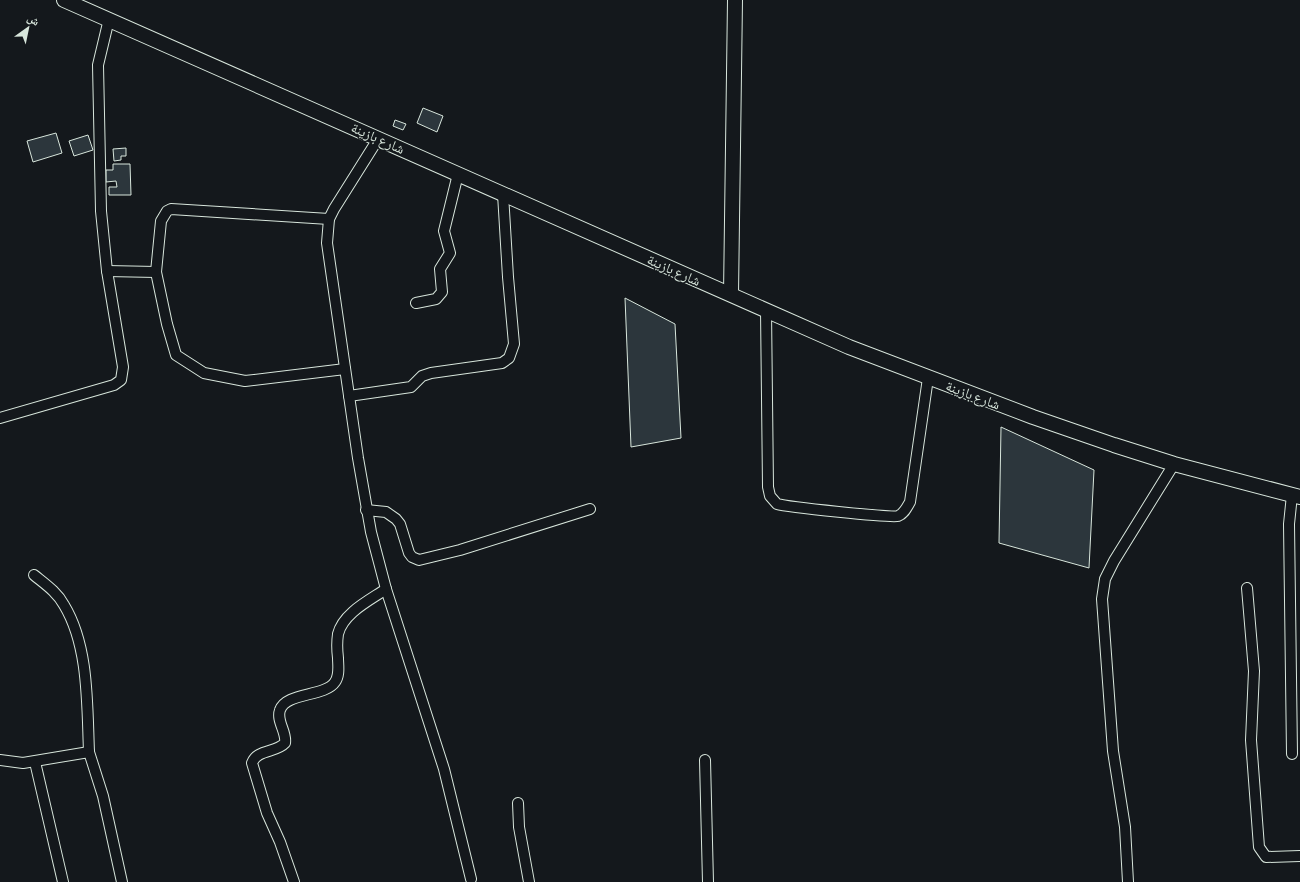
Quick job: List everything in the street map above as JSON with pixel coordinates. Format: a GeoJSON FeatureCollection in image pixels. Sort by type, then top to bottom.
{"type":"FeatureCollection","features":[{"type":"Feature","properties":{"kind":"street","name":"شارع بازينة"},"geometry":{"type":"LineString","coordinates":[[64,0],[849,347],[1033,417],[1174,464],[1296,496]]}},
{"type":"Feature","properties":{"kind":"street"},"geometry":{"type":"LineString","coordinates":[[731,294],[735,0]]}},
{"type":"Feature","properties":{"kind":"street"},"geometry":{"type":"LineString","coordinates":[[0,418],[114,385],[121,380],[123,367],[107,271],[101,210],[98,65],[109,19]]}},
{"type":"Feature","properties":{"kind":"street"},"geometry":{"type":"LineString","coordinates":[[378,138],[340,198],[329,219],[327,243],[366,510],[386,588],[444,769],[471,879]]}},
{"type":"Feature","properties":{"kind":"street"},"geometry":{"type":"LineString","coordinates":[[416,303],[436,299],[442,292],[440,269],[450,253],[444,231],[458,174]]}},
{"type":"Feature","properties":{"kind":"street"},"geometry":{"type":"LineString","coordinates":[[349,396],[411,387],[425,374],[502,363],[509,358],[514,344],[503,194]]}},
{"type":"Feature","properties":{"kind":"street"},"geometry":{"type":"LineString","coordinates":[[329,219],[171,209],[167,211],[161,221],[156,272],[167,324],[176,355],[204,373],[245,381],[345,369]]}},
{"type":"Feature","properties":{"kind":"street"},"geometry":{"type":"LineString","coordinates":[[107,271],[156,272]]}},
{"type":"Feature","properties":{"kind":"street"},"geometry":{"type":"LineString","coordinates":[[766,310],[768,487],[770,496],[778,504],[875,515],[892,516],[902,513],[910,502],[928,378]]}},
{"type":"Feature","properties":{"kind":"street"},"geometry":{"type":"LineString","coordinates":[[1128,882],[1125,827],[1113,751],[1102,599],[1105,579],[1114,561],[1174,464]]}},
{"type":"Feature","properties":{"kind":"street"},"geometry":{"type":"LineString","coordinates":[[1292,754],[1289,524],[1296,496]]}},
{"type":"Feature","properties":{"kind":"street"},"geometry":{"type":"LineString","coordinates":[[366,510],[386,512],[396,519],[400,524],[409,553],[412,557],[419,560],[460,550],[590,509]]}},
{"type":"Feature","properties":{"kind":"street"},"geometry":{"type":"LineString","coordinates":[[34,575],[57,594],[64,604],[71,619],[81,649],[89,752],[103,796],[122,882]]}},
{"type":"Feature","properties":{"kind":"street"},"geometry":{"type":"LineString","coordinates":[[294,882],[280,842],[267,812],[252,763],[254,758],[261,753],[273,750],[285,743],[286,738],[279,716],[280,710],[285,702],[327,688],[335,682],[338,675],[338,634],[343,623],[351,614],[386,588]]}},
{"type":"Feature","properties":{"kind":"street"},"geometry":{"type":"LineString","coordinates":[[1247,588],[1254,671],[1251,740],[1259,847],[1266,857],[1300,856]]}},
{"type":"Feature","properties":{"kind":"street"},"geometry":{"type":"LineString","coordinates":[[0,760],[22,763],[35,762],[89,752]]}},
{"type":"Feature","properties":{"kind":"street"},"geometry":{"type":"LineString","coordinates":[[705,760],[708,882]]}},
{"type":"Feature","properties":{"kind":"street"},"geometry":{"type":"LineString","coordinates":[[35,762],[63,882]]}},
{"type":"Feature","properties":{"kind":"street"},"geometry":{"type":"LineString","coordinates":[[518,803],[519,827],[529,882]]}},
{"type":"Feature","properties":{"kind":"building"},"geometry":{"type":"Polygon","coordinates":[[[423,108],[443,116],[437,132],[417,123],[423,108]]]}},
{"type":"Feature","properties":{"kind":"building"},"geometry":{"type":"Polygon","coordinates":[[[395,120],[406,124],[403,130],[393,126],[395,120]]]}},
{"type":"Feature","properties":{"kind":"building"},"geometry":{"type":"Polygon","coordinates":[[[56,133],[62,153],[33,162],[27,141],[56,133]]]}},
{"type":"Feature","properties":{"kind":"building"},"geometry":{"type":"Polygon","coordinates":[[[88,135],[93,150],[74,156],[69,141],[88,135]]]}},
{"type":"Feature","properties":{"kind":"building"},"geometry":{"type":"Polygon","coordinates":[[[126,148],[126,156],[121,156],[121,160],[114,161],[113,149],[126,148]]]}},
{"type":"Feature","properties":{"kind":"building"},"geometry":{"type":"Polygon","coordinates":[[[113,164],[130,164],[131,195],[109,195],[109,187],[117,187],[116,181],[106,182],[106,170],[113,170],[113,164]]]}},
{"type":"Feature","properties":{"kind":"building"},"geometry":{"type":"Polygon","coordinates":[[[625,298],[675,324],[681,438],[631,447],[625,298]]]}},
{"type":"Feature","properties":{"kind":"building"},"geometry":{"type":"Polygon","coordinates":[[[1001,427],[1094,470],[1089,568],[999,543],[1001,427]]]}}]}
